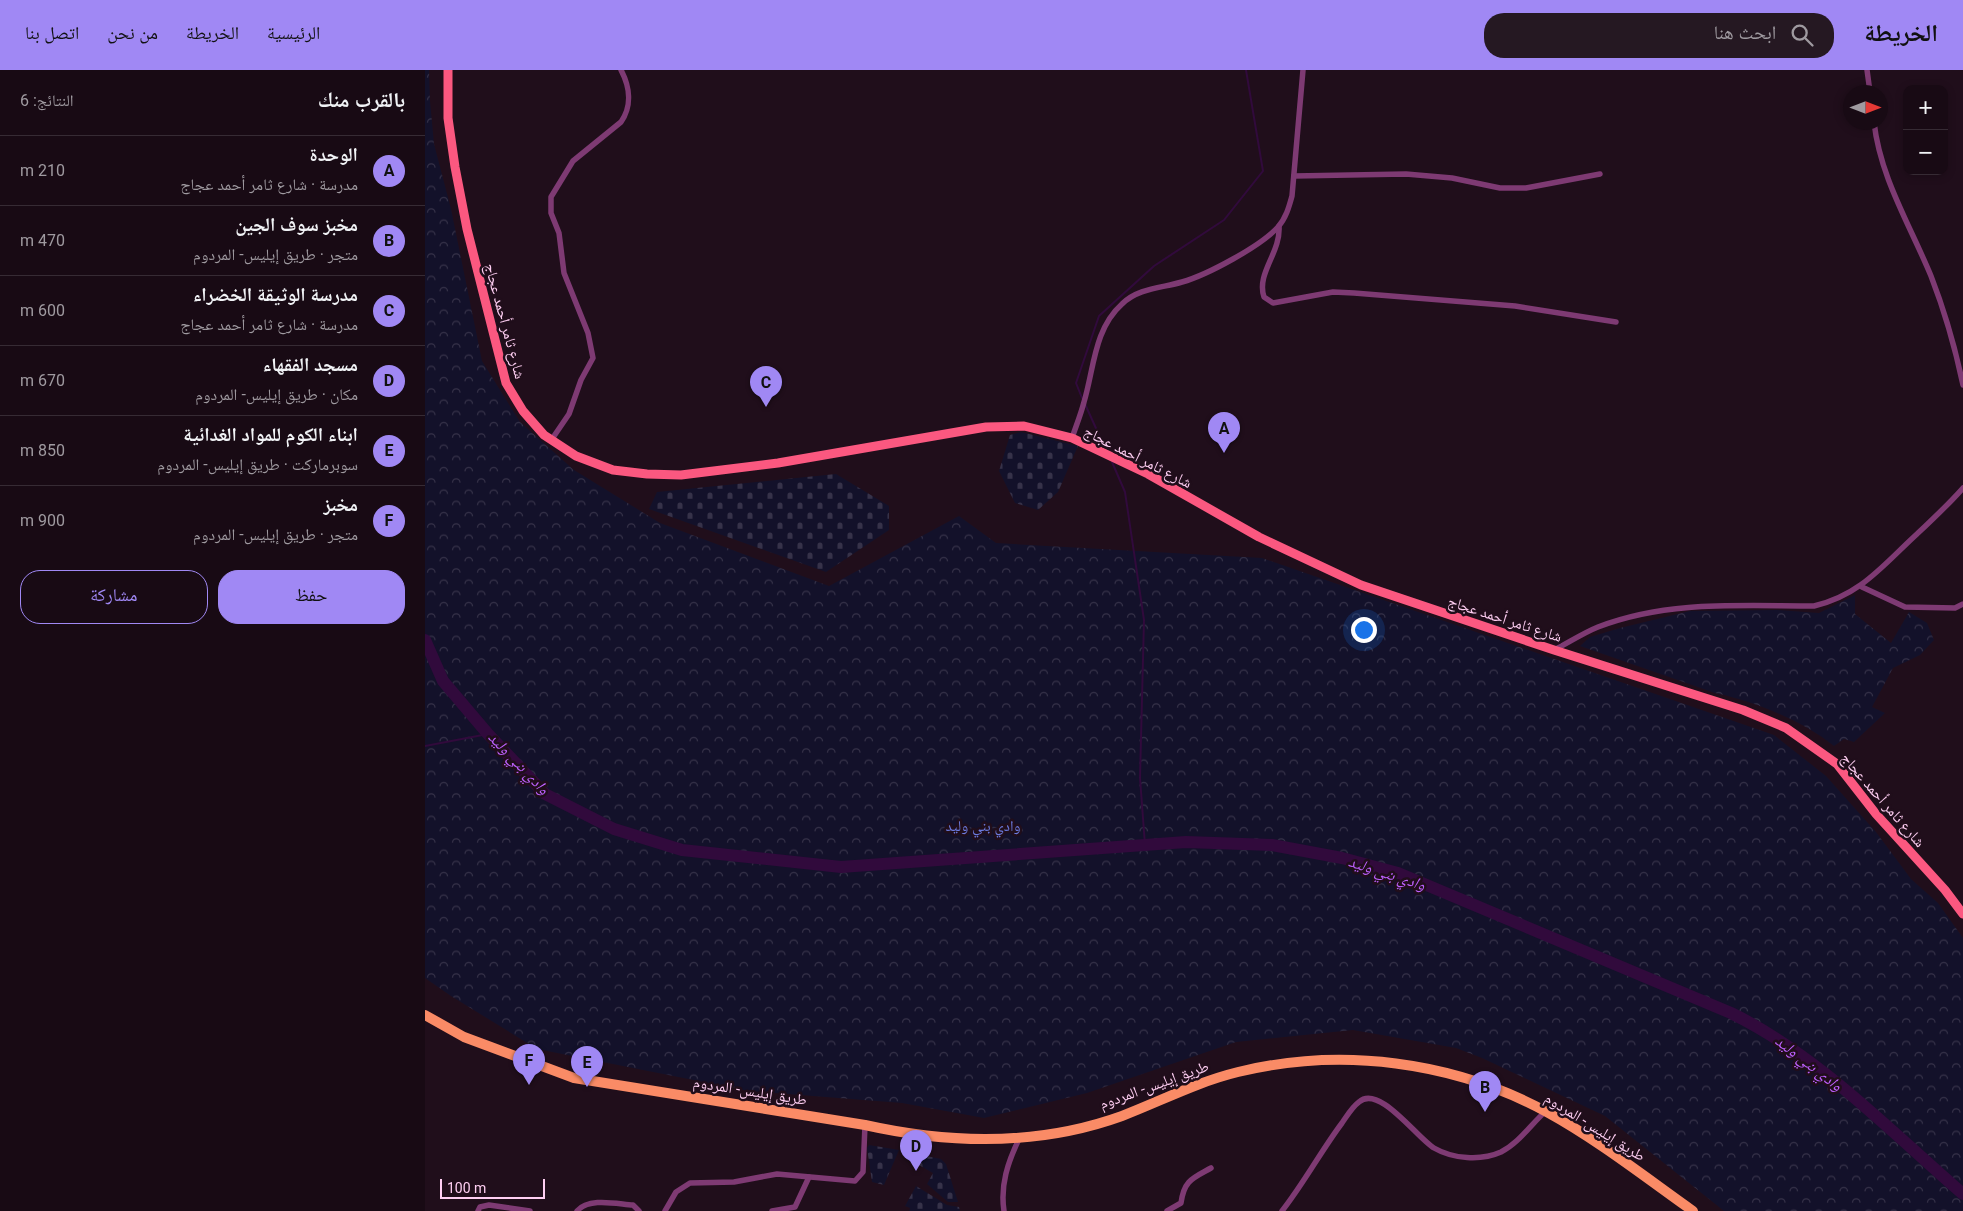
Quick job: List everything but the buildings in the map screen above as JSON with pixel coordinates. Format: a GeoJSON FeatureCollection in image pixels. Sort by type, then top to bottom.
{"type":"FeatureCollection","features":[{"type":"Feature","properties":{"kind":"highway","name":"طريق إيليس- المردوم"},"geometry":{"type":"LineString","coordinates":[[425,1015],[464,1037],[574,1078],[865,1125],[905,1134],[976,1140],[1019,1139],[1082,1127],[1121,1116],[1176,1092],[1238,1072],[1271,1066],[1334,1061],[1402,1063],[1457,1076],[1494,1088],[1546,1111],[1607,1150],[1693,1211]]}},
{"type":"Feature","properties":{"kind":"main road","name":"شارع ثامر أحمد عجاج"},"geometry":{"type":"LineString","coordinates":[[448,70],[448,118],[455,168],[498,360],[505,383],[523,411],[551,440],[576,456],[613,470],[681,475],[778,463],[986,427],[1024,426],[1072,438],[1148,474],[1259,537],[1313,564],[1369,588],[1554,650],[1743,710],[1786,728],[1837,764],[1876,814],[1945,890],[1963,914]]}},
{"type":"Feature","properties":{"kind":"street"},"geometry":{"type":"LineString","coordinates":[[551,440],[569,414],[581,380],[593,358],[588,334],[564,273],[559,233],[551,213],[551,196],[568,166],[621,122],[626,114],[628,89],[621,70]]}},
{"type":"Feature","properties":{"kind":"street"},"geometry":{"type":"LineString","coordinates":[[1072,438],[1084,402],[1095,347],[1107,324],[1121,304],[1140,293],[1196,278],[1257,244],[1279,226],[1287,213],[1292,196],[1303,70]]}},
{"type":"Feature","properties":{"kind":"street"},"geometry":{"type":"LineString","coordinates":[[1867,70],[1869,85]]}},
{"type":"Feature","properties":{"kind":"street"},"geometry":{"type":"LineString","coordinates":[[1876,130],[1884,169],[1931,275],[1949,326],[1963,385]]}},
{"type":"Feature","properties":{"kind":"street"},"geometry":{"type":"LineString","coordinates":[[1294,176],[1406,174],[1453,178],[1500,188],[1526,188],[1600,174]]}},
{"type":"Feature","properties":{"kind":"street"},"geometry":{"type":"LineString","coordinates":[[1279,226],[1279,245],[1262,284],[1264,297],[1273,304],[1333,292],[1354,293],[1515,306],[1616,322]]}},
{"type":"Feature","properties":{"kind":"street"},"geometry":{"type":"LineString","coordinates":[[1554,650],[1600,626],[1700,605],[1815,606],[1831,601],[1861,587],[1944,510],[1963,488]]}},
{"type":"Feature","properties":{"kind":"street"},"geometry":{"type":"LineString","coordinates":[[1861,587],[1905,607],[1955,608],[1963,604]]}},
{"type":"Feature","properties":{"kind":"street"},"geometry":{"type":"LineString","coordinates":[[1282,1211],[1331,1138],[1358,1102],[1365,1098],[1379,1099],[1433,1147],[1448,1154],[1464,1157],[1492,1155],[1502,1151],[1546,1111]]}},
{"type":"Feature","properties":{"kind":"street"},"geometry":{"type":"LineString","coordinates":[[665,1211],[676,1192],[690,1184],[733,1182],[777,1174],[851,1182],[859,1179],[863,1172],[865,1125]]}},
{"type":"Feature","properties":{"kind":"street"},"geometry":{"type":"LineString","coordinates":[[1004,1211],[1007,1165],[1019,1139]]}},
{"type":"Feature","properties":{"kind":"street"},"geometry":{"type":"LineString","coordinates":[[1167,1211],[1181,1203],[1185,1186],[1189,1181],[1211,1168]]}},
{"type":"Feature","properties":{"kind":"street"},"geometry":{"type":"LineString","coordinates":[[772,1211],[795,1207],[809,1177]]}},
{"type":"Feature","properties":{"kind":"street"},"geometry":{"type":"LineString","coordinates":[[577,1211],[580,1207],[595,1203],[633,1206],[639,1211]]}},
{"type":"Feature","properties":{"kind":"street"},"geometry":{"type":"LineString","coordinates":[[478,1211],[480,1207],[489,1205],[530,1211]]}},
{"type":"Feature","properties":{"kind":"green space","name":"وادي بني وليد"},"geometry":{"type":"Polygon","coordinates":[[[425,70],[429,70],[434,144],[451,209],[482,361],[520,422],[574,470],[660,523],[829,586],[959,516],[996,543],[1262,558],[1774,735],[1826,776],[1876,832],[1911,879],[1938,903],[1963,938],[1963,1211],[1724,1211],[1605,1116],[1482,1058],[1456,1048],[1353,1030],[1236,1042],[1087,1093],[984,1118],[902,1103],[749,1091],[537,1049],[425,978],[425,70]]]}},
{"type":"Feature","properties":{"kind":"green space"},"geometry":{"type":"Polygon","coordinates":[[[1021,432],[1078,446],[1058,492],[1038,510],[1015,503],[999,471],[1010,435],[1021,432]]]}},
{"type":"Feature","properties":{"kind":"green space"},"geometry":{"type":"Polygon","coordinates":[[[836,474],[889,506],[889,530],[826,572],[649,509],[657,492],[836,474]]]}},
{"type":"Feature","properties":{"kind":"green space"},"geometry":{"type":"Polygon","coordinates":[[[1855,595],[1855,614],[1891,643],[1909,612],[1927,623],[1934,640],[1920,655],[1893,668],[1872,707],[1885,713],[1854,742],[1844,739],[1834,746],[1793,720],[1762,707],[1715,693],[1580,646],[1590,637],[1690,611],[1777,610],[1819,613],[1855,595]]]}},
{"type":"Feature","properties":{"kind":"green space"},"geometry":{"type":"Polygon","coordinates":[[[869,1145],[899,1150],[884,1185],[872,1182],[867,1148],[869,1145]]]}},
{"type":"Feature","properties":{"kind":"green space"},"geometry":{"type":"Polygon","coordinates":[[[912,1153],[941,1159],[946,1164],[958,1202],[948,1202],[927,1184],[933,1173],[910,1160],[912,1153]]]}},
{"type":"Feature","properties":{"kind":"green space"},"geometry":{"type":"Polygon","coordinates":[[[916,1186],[947,1205],[959,1207],[960,1211],[909,1211],[910,1208],[905,1206],[916,1186]]]}},
{"type":"Feature","properties":{"kind":"waterway"},"geometry":{"type":"LineString","coordinates":[[1082,398],[1076,383],[1099,316],[1154,266],[1224,220],[1263,171],[1246,70]]}},
{"type":"Feature","properties":{"kind":"waterway"},"geometry":{"type":"LineString","coordinates":[[1085,404],[1104,446]]}},
{"type":"Feature","properties":{"kind":"waterway"},"geometry":{"type":"LineString","coordinates":[[1112,462],[1125,492],[1144,620],[1140,778],[1145,845]]}},
{"type":"Feature","properties":{"kind":"waterway","name":"وادي بني وليد"},"geometry":{"type":"LineString","coordinates":[[425,640],[443,681],[488,734],[545,794],[614,829],[682,850],[841,867],[1186,842],[1272,845],[1342,858],[1398,873],[1731,1013],[1763,1030],[1824,1072],[1963,1194]]}},
{"type":"Feature","properties":{"kind":"waterway"},"geometry":{"type":"LineString","coordinates":[[425,746],[488,734]]}},
{"type":"Feature","properties":{"kind":"place","name":"مدرسة الوثيقة الخضراء"},"geometry":{"type":"Point","coordinates":[766,407]}},
{"type":"Feature","properties":{"kind":"place","name":"الوحدة"},"geometry":{"type":"Point","coordinates":[1224,453]}},
{"type":"Feature","properties":{"kind":"place","name":"مخبز"},"geometry":{"type":"Point","coordinates":[529,1085]}},
{"type":"Feature","properties":{"kind":"place","name":"ابناء الكوم للمواد الغدائية"},"geometry":{"type":"Point","coordinates":[587,1087]}},
{"type":"Feature","properties":{"kind":"place","name":"مخبز سوف الجين"},"geometry":{"type":"Point","coordinates":[1485,1112]}},
{"type":"Feature","properties":{"kind":"place","name":"مسجد الفقهاء"},"geometry":{"type":"Point","coordinates":[916,1171]}}]}
